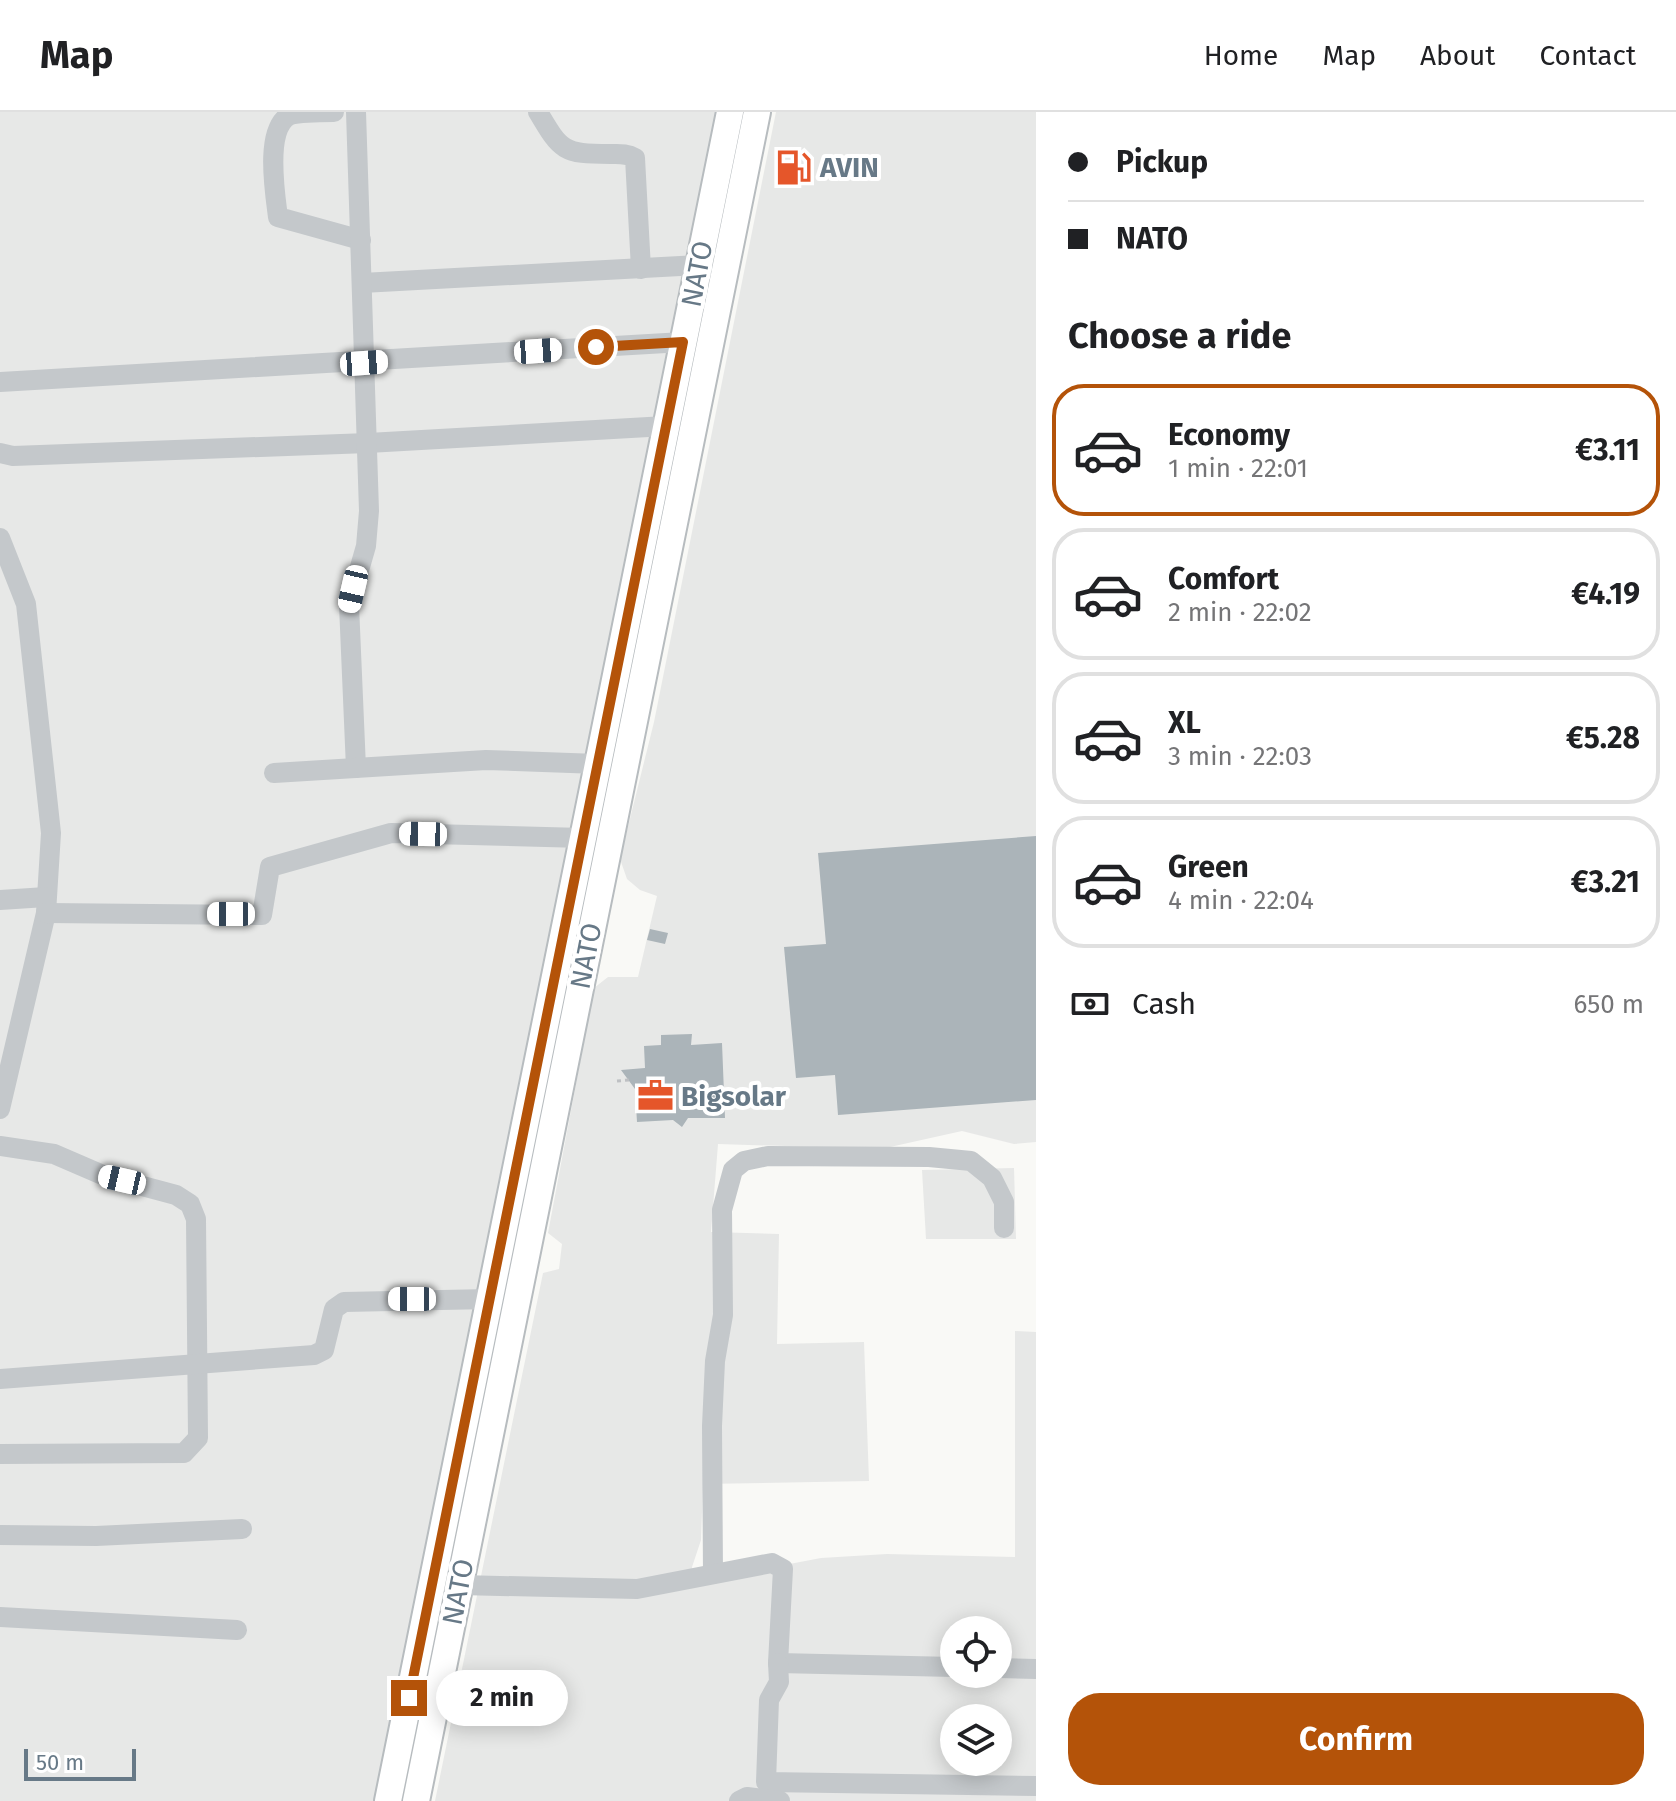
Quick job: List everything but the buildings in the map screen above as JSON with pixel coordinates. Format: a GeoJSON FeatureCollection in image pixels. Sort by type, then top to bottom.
{"type":"FeatureCollection","features":[{"type":"Feature","properties":{"kind":"main road","name":"ΝΑΤΟ"},"geometry":{"type":"LineString","coordinates":[[388,1801],[730,112]]}},
{"type":"Feature","properties":{"kind":"main road","name":"ΝΑΤΟ"},"geometry":{"type":"LineString","coordinates":[[416,1801],[729,288],[757,112]]}},
{"type":"Feature","properties":{"kind":"street"},"geometry":{"type":"LineString","coordinates":[[334,112],[291,115],[279,124],[273,140],[278,217],[361,240]]}},
{"type":"Feature","properties":{"kind":"street"},"geometry":{"type":"LineString","coordinates":[[356,112],[368,443],[366,546],[349,605],[356,768]]}},
{"type":"Feature","properties":{"kind":"street"},"geometry":{"type":"LineString","coordinates":[[538,112],[557,144],[570,153],[621,153],[635,158],[641,269]]}},
{"type":"Feature","properties":{"kind":"street"},"geometry":{"type":"LineString","coordinates":[[362,283],[699,265]]}},
{"type":"Feature","properties":{"kind":"street"},"geometry":{"type":"LineString","coordinates":[[0,382],[683,342]]}},
{"type":"Feature","properties":{"kind":"street"},"geometry":{"type":"LineString","coordinates":[[0,453],[13,456],[368,443],[666,426]]}},
{"type":"Feature","properties":{"kind":"street"},"geometry":{"type":"LineString","coordinates":[[0,538],[26,604],[51,833],[46,905],[0,1109]]}},
{"type":"Feature","properties":{"kind":"street"},"geometry":{"type":"LineString","coordinates":[[274,773],[486,760],[598,764]]}},
{"type":"Feature","properties":{"kind":"street"},"geometry":{"type":"LineString","coordinates":[[0,900],[262,915],[270,867],[391,833],[583,838]]}},
{"type":"Feature","properties":{"kind":"street"},"geometry":{"type":"LineString","coordinates":[[0,1146],[54,1154],[105,1176],[176,1195],[190,1204],[196,1219],[198,1365],[198,1438],[184,1453],[0,1454]]}},
{"type":"Feature","properties":{"kind":"street"},"geometry":{"type":"LineString","coordinates":[[713,1574],[715,1361],[723,1315],[722,1210],[733,1170],[744,1161],[768,1156],[940,1157],[971,1161],[992,1178],[1004,1202],[1004,1228]]}},
{"type":"Feature","properties":{"kind":"street"},"geometry":{"type":"LineString","coordinates":[[0,1379],[314,1355],[324,1350],[334,1309],[344,1302],[490,1299]]}},
{"type":"Feature","properties":{"kind":"street"},"geometry":{"type":"LineString","coordinates":[[0,1535],[96,1536],[242,1529]]}},
{"type":"Feature","properties":{"kind":"street"},"geometry":{"type":"LineString","coordinates":[[460,1585],[637,1589],[772,1563],[783,1569],[779,1682],[769,1700],[766,1782],[1036,1786]]}},
{"type":"Feature","properties":{"kind":"street"},"geometry":{"type":"LineString","coordinates":[[0,1617],[237,1630]]}},
{"type":"Feature","properties":{"kind":"street"},"geometry":{"type":"LineString","coordinates":[[778,1663],[940,1667]]}},
{"type":"Feature","properties":{"kind":"street"},"geometry":{"type":"LineString","coordinates":[[1012,1668],[1036,1669]]}},
{"type":"Feature","properties":{"kind":"street"},"geometry":{"type":"LineString","coordinates":[[739,1801],[747,1797],[780,1801]]}},
{"type":"Feature","properties":{"kind":"path"},"geometry":{"type":"LineString","coordinates":[[617,1081],[629,1080]]}},
{"type":"Feature","properties":{"kind":"shaded area"},"geometry":{"type":"Polygon","coordinates":[[[0,112],[717,112],[377,1801],[0,1801],[0,112]]]}},
{"type":"Feature","properties":{"kind":"shaded area"},"geometry":{"type":"Polygon","coordinates":[[[776,112],[1036,112],[1036,1142],[1014,1144],[962,1131],[881,1149],[718,1144],[711,1232],[779,1234],[777,1344],[864,1342],[869,1481],[703,1484],[701,1540],[692,1567],[694,1582],[821,1558],[887,1554],[1015,1557],[1015,1331],[1036,1332],[1036,1801],[435,1801],[543,1273],[559,1269],[562,1244],[548,1233],[594,988],[608,977],[638,977],[657,896],[640,890],[627,879],[620,859],[654,722],[776,112]]]}},
{"type":"Feature","properties":{"kind":"shaded area"},"geometry":{"type":"Polygon","coordinates":[[[1014,1168],[1016,1239],[926,1239],[922,1170],[1014,1168]]]}},
{"type":"Feature","properties":{"kind":"place","name":"AVIN"},"geometry":{"type":"Point","coordinates":[794,167]}},
{"type":"Feature","properties":{"kind":"place","name":"Bigsolar"},"geometry":{"type":"Point","coordinates":[655,1096]}},
{"type":"Feature","properties":{"kind":"route"},"geometry":{"type":"LineString","coordinates":[[409,1698],[683,342],[596,347]]}}]}
